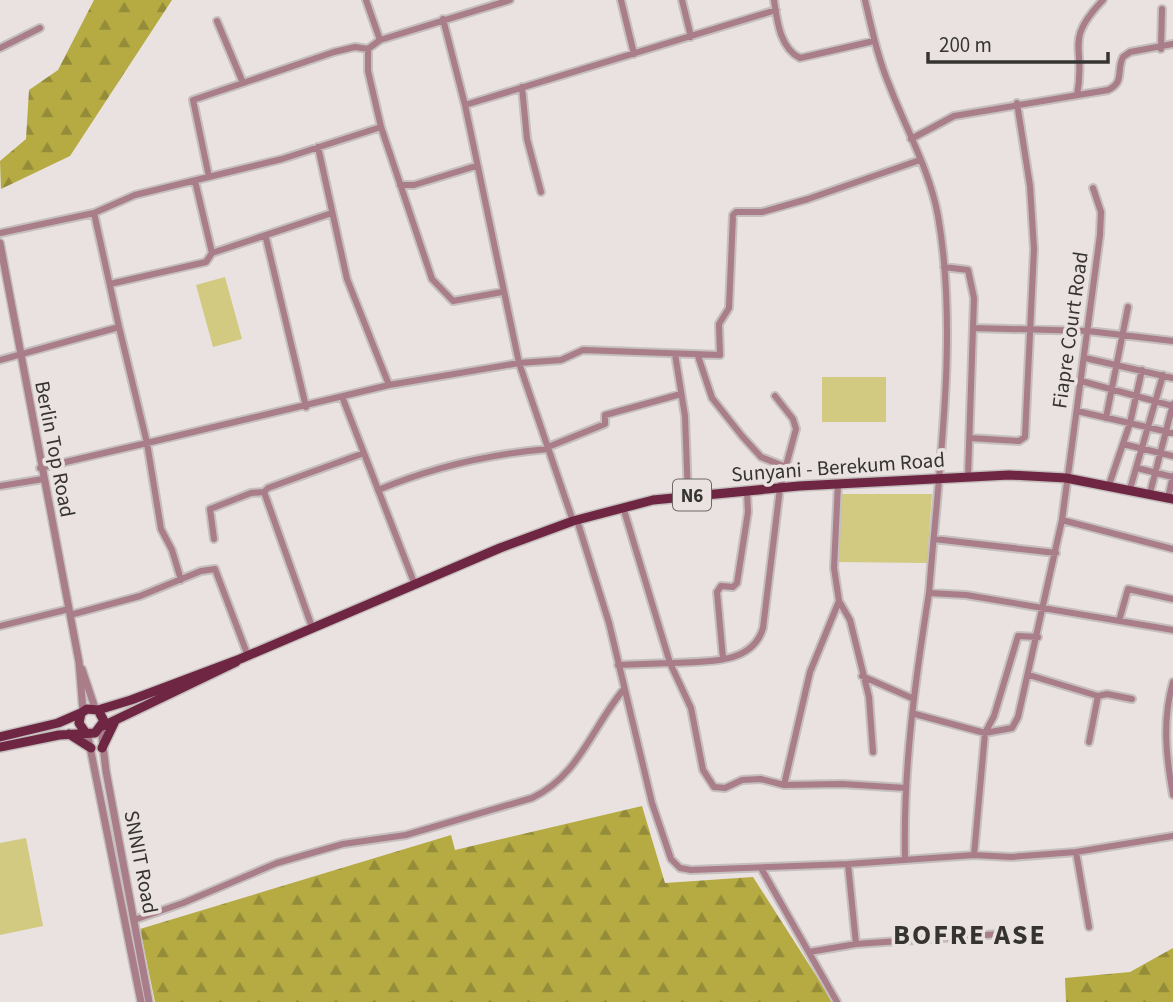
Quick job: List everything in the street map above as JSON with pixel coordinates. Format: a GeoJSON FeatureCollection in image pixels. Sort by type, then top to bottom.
{"type":"FeatureCollection","features":[{"type":"Feature","properties":{"kind":"main road","name":"Sunyani - Berekum Road"},"geometry":{"type":"LineString","coordinates":[[96,709],[131,701],[244,657],[500,548],[575,521],[688,495],[968,476],[1066,478],[1171,498]]}},
{"type":"Feature","properties":{"kind":"main road","name":"Sunyani - Berekum Road"},"geometry":{"type":"LineString","coordinates":[[102,727],[194,684],[244,657]]}},
{"type":"Feature","properties":{"kind":"main road","name":"N6"},"geometry":{"type":"LineString","coordinates":[[0,737],[58,723],[96,709]]}},
{"type":"Feature","properties":{"kind":"main road"},"geometry":{"type":"LineString","coordinates":[[96,709],[103,717],[102,727]]}},
{"type":"Feature","properties":{"kind":"main road"},"geometry":{"type":"LineString","coordinates":[[82,712],[79,723],[86,732]]}},
{"type":"Feature","properties":{"kind":"main road"},"geometry":{"type":"LineString","coordinates":[[102,748],[118,718]]}},
{"type":"Feature","properties":{"kind":"main road","name":"N6"},"geometry":{"type":"LineString","coordinates":[[0,747],[68,734],[95,733],[102,727]]}},
{"type":"Feature","properties":{"kind":"main road"},"geometry":{"type":"LineString","coordinates":[[68,734],[78,737],[91,748]]}},
{"type":"Feature","properties":{"kind":"street"},"geometry":{"type":"LineString","coordinates":[[367,0],[380,40]]}},
{"type":"Feature","properties":{"kind":"street"},"geometry":{"type":"LineString","coordinates":[[470,0],[473,10]]}},
{"type":"Feature","properties":{"kind":"street"},"geometry":{"type":"LineString","coordinates":[[209,177],[193,100],[334,52],[355,47],[368,49],[380,40],[510,0]]}},
{"type":"Feature","properties":{"kind":"street"},"geometry":{"type":"LineString","coordinates":[[621,0],[634,54]]}},
{"type":"Feature","properties":{"kind":"street"},"geometry":{"type":"LineString","coordinates":[[682,0],[691,37]]}},
{"type":"Feature","properties":{"kind":"street"},"geometry":{"type":"LineString","coordinates":[[774,0],[785,45],[790,53],[800,58],[874,41]]}},
{"type":"Feature","properties":{"kind":"street"},"geometry":{"type":"LineString","coordinates":[[865,0],[874,41],[938,215],[947,302],[940,477],[929,593],[914,699],[915,714],[906,788],[905,858]]}},
{"type":"Feature","properties":{"kind":"street"},"geometry":{"type":"LineString","coordinates":[[1077,94],[1078,33],[1084,19],[1103,0]]}},
{"type":"Feature","properties":{"kind":"street"},"geometry":{"type":"LineString","coordinates":[[1161,48],[1162,9]]}},
{"type":"Feature","properties":{"kind":"street"},"geometry":{"type":"LineString","coordinates":[[465,105],[776,10]]}},
{"type":"Feature","properties":{"kind":"street"},"geometry":{"type":"LineString","coordinates":[[443,19],[465,105],[519,363],[575,521],[618,665],[652,803],[671,859],[680,868],[691,870],[848,864],[974,855],[1011,857],[1076,852],[1173,836]]}},
{"type":"Feature","properties":{"kind":"street"},"geometry":{"type":"LineString","coordinates":[[217,21],[243,83]]}},
{"type":"Feature","properties":{"kind":"street"},"geometry":{"type":"LineString","coordinates":[[0,48],[40,28]]}},
{"type":"Feature","properties":{"kind":"street"},"geometry":{"type":"LineString","coordinates":[[911,139],[954,116],[1117,86],[1121,78],[1121,61],[1130,52],[1173,44]]}},
{"type":"Feature","properties":{"kind":"street"},"geometry":{"type":"LineString","coordinates":[[368,49],[368,71],[381,127],[432,279],[446,297],[461,301],[502,292]]}},
{"type":"Feature","properties":{"kind":"street"},"geometry":{"type":"LineString","coordinates":[[522,87],[527,139],[541,192]]}},
{"type":"Feature","properties":{"kind":"street"},"geometry":{"type":"LineString","coordinates":[[970,438],[1023,441],[1031,330],[1032,208],[1017,103]]}},
{"type":"Feature","properties":{"kind":"street"},"geometry":{"type":"LineString","coordinates":[[0,233],[94,213],[135,195],[318,147],[381,127]]}},
{"type":"Feature","properties":{"kind":"street"},"geometry":{"type":"LineString","coordinates":[[318,147],[347,279],[389,385]]}},
{"type":"Feature","properties":{"kind":"street"},"geometry":{"type":"LineString","coordinates":[[40,468],[343,399],[389,385],[519,363],[561,360],[583,350],[720,355],[719,324],[729,308],[731,220],[736,212],[762,212],[808,200],[920,160]]}},
{"type":"Feature","properties":{"kind":"street"},"geometry":{"type":"LineString","coordinates":[[400,185],[414,185],[476,166]]}},
{"type":"Feature","properties":{"kind":"street"},"geometry":{"type":"LineString","coordinates":[[195,181],[212,253]]}},
{"type":"Feature","properties":{"kind":"street","name":"Fiapre Court Road"},"geometry":{"type":"LineString","coordinates":[[985,733],[1012,728],[1018,717],[1056,553],[1100,235],[1101,212],[1093,188]]}},
{"type":"Feature","properties":{"kind":"street"},"geometry":{"type":"LineString","coordinates":[[94,213],[147,443],[161,529],[172,550],[181,580]]}},
{"type":"Feature","properties":{"kind":"street"},"geometry":{"type":"LineString","coordinates":[[110,284],[206,262],[212,253],[266,238],[332,213]]}},
{"type":"Feature","properties":{"kind":"street"},"geometry":{"type":"LineString","coordinates":[[266,238],[306,407]]}},
{"type":"Feature","properties":{"kind":"street","name":"Berlin Top Road"},"geometry":{"type":"LineString","coordinates":[[0,243],[40,468],[79,662]]}},
{"type":"Feature","properties":{"kind":"street"},"geometry":{"type":"LineString","coordinates":[[944,267],[968,270],[974,298],[968,476]]}},
{"type":"Feature","properties":{"kind":"street"},"geometry":{"type":"LineString","coordinates":[[1106,418],[1128,307]]}},
{"type":"Feature","properties":{"kind":"street"},"geometry":{"type":"LineString","coordinates":[[0,360],[119,327]]}},
{"type":"Feature","properties":{"kind":"street"},"geometry":{"type":"LineString","coordinates":[[974,328],[1088,331],[1173,341]]}},
{"type":"Feature","properties":{"kind":"street"},"geometry":{"type":"LineString","coordinates":[[675,354],[681,394],[688,495]]}},
{"type":"Feature","properties":{"kind":"street"},"geometry":{"type":"LineString","coordinates":[[698,356],[712,398],[742,436],[761,457],[786,467]]}},
{"type":"Feature","properties":{"kind":"street"},"geometry":{"type":"LineString","coordinates":[[1084,358],[1173,378]]}},
{"type":"Feature","properties":{"kind":"street"},"geometry":{"type":"LineString","coordinates":[[1108,485],[1119,448],[1123,444],[1142,370]]}},
{"type":"Feature","properties":{"kind":"street"},"geometry":{"type":"LineString","coordinates":[[1130,489],[1163,375]]}},
{"type":"Feature","properties":{"kind":"street"},"geometry":{"type":"LineString","coordinates":[[1081,381],[1156,402],[1173,404],[1150,493]]}},
{"type":"Feature","properties":{"kind":"street"},"geometry":{"type":"LineString","coordinates":[[378,490],[438,467],[502,453],[548,448],[605,424],[605,415],[681,394]]}},
{"type":"Feature","properties":{"kind":"street"},"geometry":{"type":"LineString","coordinates":[[618,665],[723,659],[749,651],[759,642],[764,628],[780,488],[796,429],[793,419],[775,396]]}},
{"type":"Feature","properties":{"kind":"street"},"geometry":{"type":"LineString","coordinates":[[343,399],[415,585]]}},
{"type":"Feature","properties":{"kind":"street"},"geometry":{"type":"LineString","coordinates":[[1077,411],[1173,433]]}},
{"type":"Feature","properties":{"kind":"street"},"geometry":{"type":"LineString","coordinates":[[1123,444],[1173,456]]}},
{"type":"Feature","properties":{"kind":"street"},"geometry":{"type":"LineString","coordinates":[[214,539],[210,509],[251,493],[264,492],[268,488],[364,453]]}},
{"type":"Feature","properties":{"kind":"street"},"geometry":{"type":"LineString","coordinates":[[1137,468],[1173,476],[1171,498]]}},
{"type":"Feature","properties":{"kind":"street"},"geometry":{"type":"LineString","coordinates":[[0,486],[43,479]]}},
{"type":"Feature","properties":{"kind":"street"},"geometry":{"type":"LineString","coordinates":[[838,484],[834,568],[839,601],[850,620],[872,711],[873,752]]}},
{"type":"Feature","properties":{"kind":"street"},"geometry":{"type":"LineString","coordinates":[[264,492],[312,627]]}},
{"type":"Feature","properties":{"kind":"street"},"geometry":{"type":"LineString","coordinates":[[723,659],[717,592],[722,586],[733,587],[737,583],[748,512],[747,492]]}},
{"type":"Feature","properties":{"kind":"street"},"geometry":{"type":"LineString","coordinates":[[623,508],[670,663],[691,708],[703,770],[714,787],[761,779],[784,785],[842,784],[906,788]]}},
{"type":"Feature","properties":{"kind":"street"},"geometry":{"type":"LineString","coordinates":[[1062,520],[1173,549]]}},
{"type":"Feature","properties":{"kind":"street"},"geometry":{"type":"LineString","coordinates":[[934,539],[1056,553]]}},
{"type":"Feature","properties":{"kind":"street"},"geometry":{"type":"LineString","coordinates":[[0,626],[70,612],[181,580],[201,570],[215,569],[244,657]]}},
{"type":"Feature","properties":{"kind":"street"},"geometry":{"type":"LineString","coordinates":[[1119,621],[1128,589],[1173,599]]}},
{"type":"Feature","properties":{"kind":"street"},"geometry":{"type":"LineString","coordinates":[[929,593],[966,595],[1173,630]]}},
{"type":"Feature","properties":{"kind":"street"},"geometry":{"type":"LineString","coordinates":[[784,785],[810,672],[839,601]]}},
{"type":"Feature","properties":{"kind":"street"},"geometry":{"type":"LineString","coordinates":[[974,855],[985,733],[994,716],[1018,636],[1038,637]]}},
{"type":"Feature","properties":{"kind":"street"},"geometry":{"type":"LineString","coordinates":[[79,662],[96,709]]}},
{"type":"Feature","properties":{"kind":"street"},"geometry":{"type":"LineString","coordinates":[[79,662],[82,712]]}},
{"type":"Feature","properties":{"kind":"street"},"geometry":{"type":"LineString","coordinates":[[1029,675],[1098,696],[1107,694],[1132,699]]}},
{"type":"Feature","properties":{"kind":"street"},"geometry":{"type":"LineString","coordinates":[[862,676],[914,699]]}},
{"type":"Feature","properties":{"kind":"street"},"geometry":{"type":"LineString","coordinates":[[1173,682],[1167,701],[1164,746],[1173,795]]}},
{"type":"Feature","properties":{"kind":"street"},"geometry":{"type":"LineString","coordinates":[[134,920],[183,903],[277,863],[343,844],[406,835],[532,798],[550,790],[579,759],[603,713],[624,689]]}},
{"type":"Feature","properties":{"kind":"street"},"geometry":{"type":"LineString","coordinates":[[1089,741],[1098,696]]}},
{"type":"Feature","properties":{"kind":"street"},"geometry":{"type":"LineString","coordinates":[[915,714],[985,733]]}},
{"type":"Feature","properties":{"kind":"street","name":"SNNIT Road"},"geometry":{"type":"LineString","coordinates":[[102,727],[102,748],[149,1002]]}},
{"type":"Feature","properties":{"kind":"street","name":"SNNIT Road"},"geometry":{"type":"LineString","coordinates":[[86,732],[141,1002]]}},
{"type":"Feature","properties":{"kind":"street"},"geometry":{"type":"LineString","coordinates":[[1076,852],[1089,927]]}},
{"type":"Feature","properties":{"kind":"street"},"geometry":{"type":"LineString","coordinates":[[848,864],[856,944]]}},
{"type":"Feature","properties":{"kind":"street"},"geometry":{"type":"LineString","coordinates":[[761,868],[837,1002]]}},
{"type":"Feature","properties":{"kind":"street"},"geometry":{"type":"LineString","coordinates":[[808,952],[856,944],[1000,934]]}},
{"type":"Feature","properties":{"kind":"shaded area"},"geometry":{"type":"Polygon","coordinates":[[[225,277],[242,339],[213,347],[196,285],[225,277]]]}},
{"type":"Feature","properties":{"kind":"shaded area"},"geometry":{"type":"Polygon","coordinates":[[[822,377],[886,377],[886,422],[822,422],[822,377]]]}},
{"type":"Feature","properties":{"kind":"shaded area"},"geometry":{"type":"Polygon","coordinates":[[[841,494],[932,494],[927,563],[837,562],[841,494]]]}},
{"type":"Feature","properties":{"kind":"shaded area"},"geometry":{"type":"Polygon","coordinates":[[[26,838],[43,926],[0,935],[0,843],[26,838]]]}},
{"type":"Feature","properties":{"kind":"green space"},"geometry":{"type":"Polygon","coordinates":[[[94,0],[172,0],[70,156],[1,189],[0,161],[26,139],[29,90],[58,70],[94,0]]]}},
{"type":"Feature","properties":{"kind":"green space"},"geometry":{"type":"Polygon","coordinates":[[[642,806],[665,883],[753,877],[833,1002],[155,1002],[140,929],[451,835],[455,850],[642,806]]]}},
{"type":"Feature","properties":{"kind":"green space"},"geometry":{"type":"Polygon","coordinates":[[[1173,948],[1173,1002],[1066,1002],[1065,978],[1130,972],[1173,948]]]}},
{"type":"Feature","properties":{"kind":"district","name":"BOFRE ASE"},"geometry":{"type":"Point","coordinates":[970,934]}}]}
